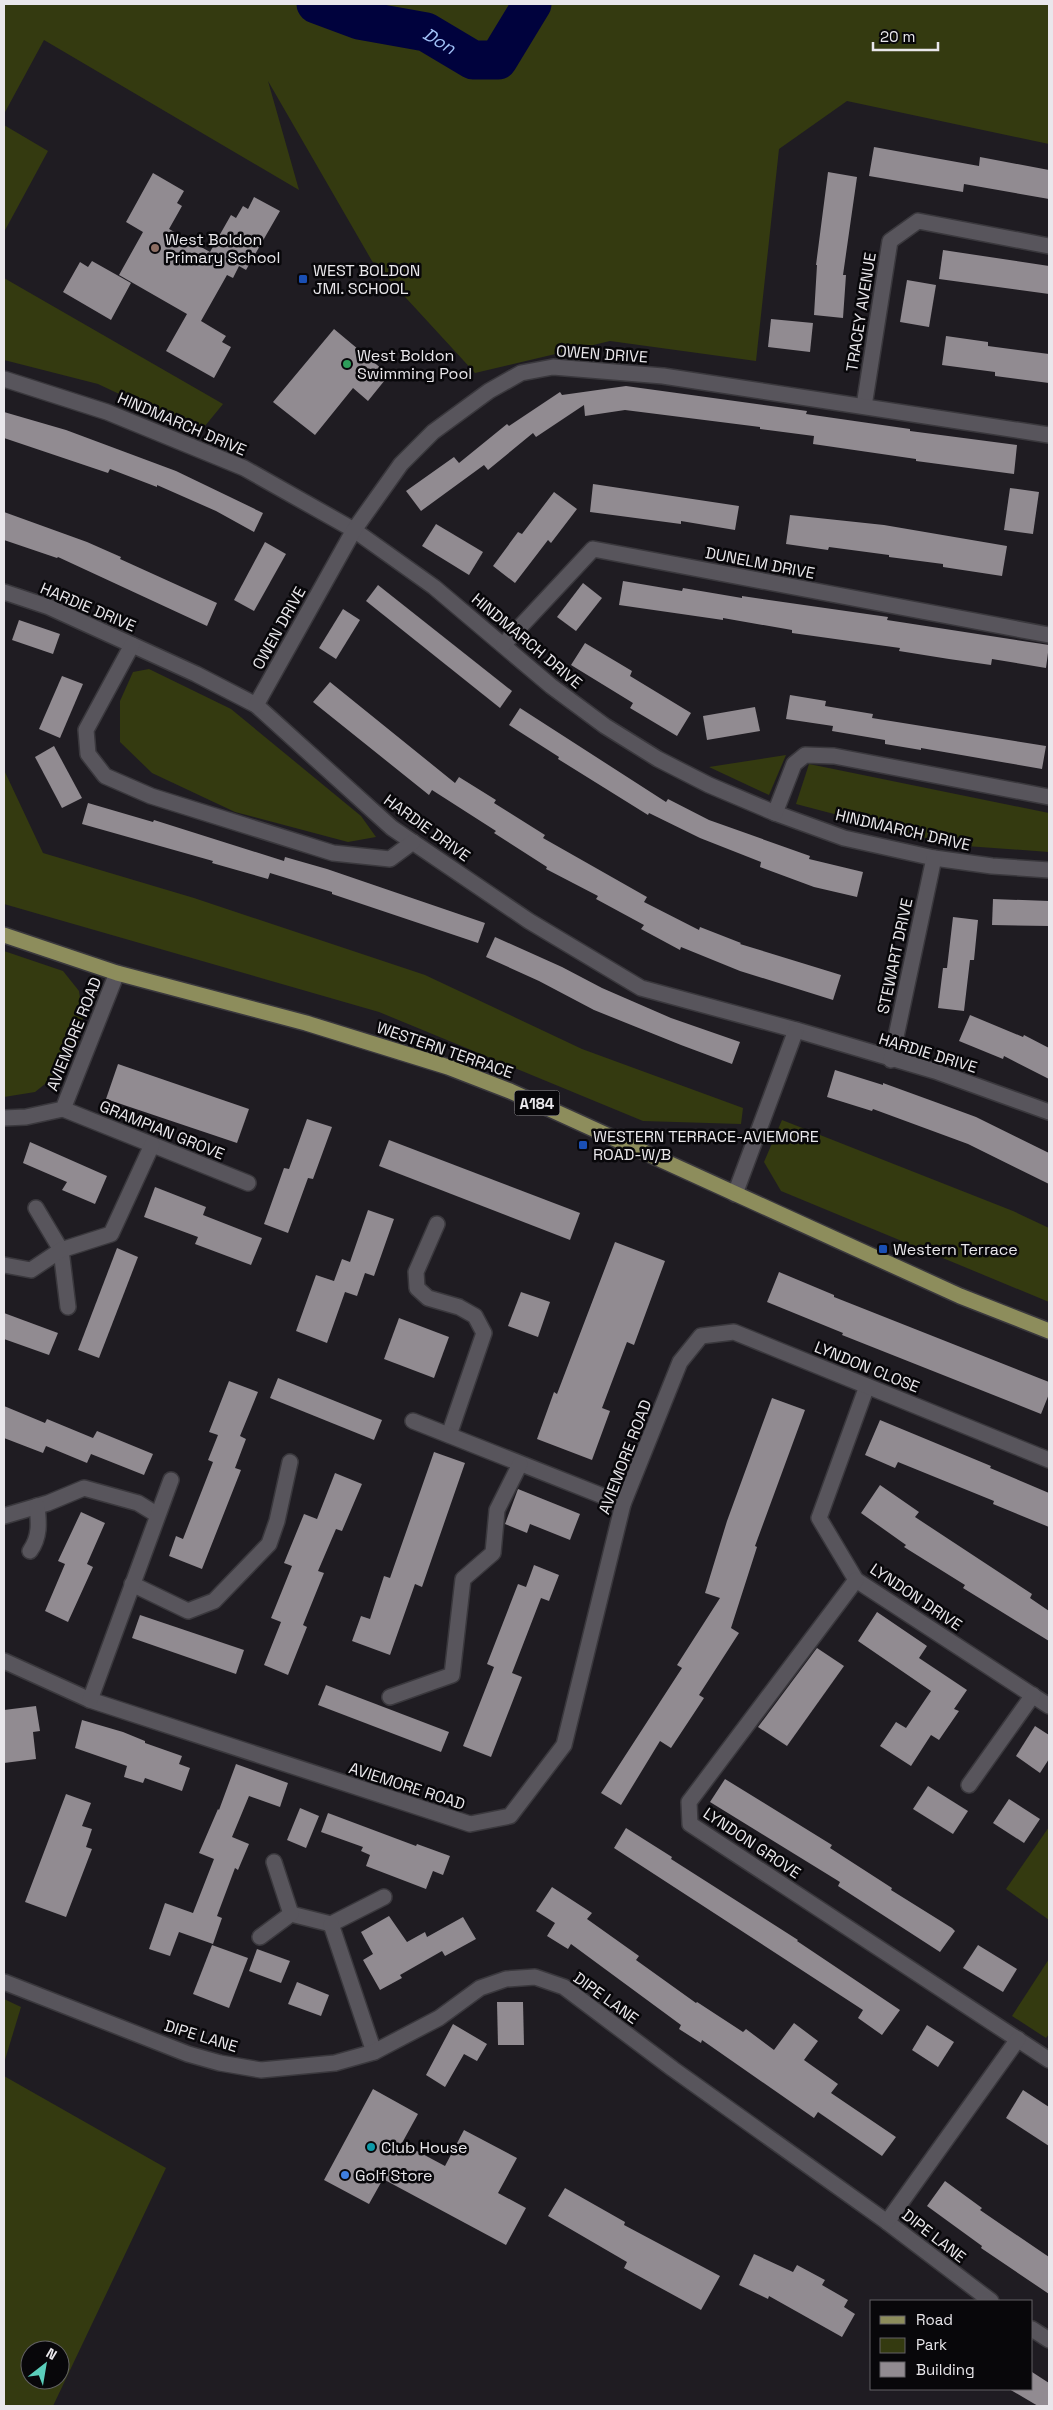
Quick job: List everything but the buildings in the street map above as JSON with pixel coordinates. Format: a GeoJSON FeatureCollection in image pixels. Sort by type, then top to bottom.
{"type":"FeatureCollection","features":[{"type":"Feature","properties":{"kind":"main road","name":"WESTERN TERRACE"},"geometry":{"type":"LineString","coordinates":[[4,934],[117,973],[306,1023],[448,1067],[510,1091],[960,1296],[1049,1331]]}},
{"type":"Feature","properties":{"kind":"street","name":"TRACEY AVENUE"},"geometry":{"type":"LineString","coordinates":[[864,406],[890,241],[918,221],[1049,246]]}},
{"type":"Feature","properties":{"kind":"street","name":"OWEN DRIVE"},"geometry":{"type":"LineString","coordinates":[[256,705],[354,530],[401,464],[433,432],[489,391],[521,373],[553,367],[663,376],[1049,435]]}},
{"type":"Feature","properties":{"kind":"street","name":"HINDMARCH DRIVE"},"geometry":{"type":"LineString","coordinates":[[4,378],[108,412],[244,468],[354,530],[434,587],[504,644],[551,686],[605,726],[663,762],[709,785],[775,813],[844,838],[934,858],[992,866],[1049,870]]}},
{"type":"Feature","properties":{"kind":"street","name":"DUNELM DRIVE"},"geometry":{"type":"LineString","coordinates":[[504,644],[593,549],[1049,635]]}},
{"type":"Feature","properties":{"kind":"street","name":"HARDIE DRIVE"},"geometry":{"type":"LineString","coordinates":[[4,592],[49,607],[196,674],[256,705],[392,828],[529,921],[640,988],[796,1030],[891,1060],[935,1071],[1049,1112]]}},
{"type":"Feature","properties":{"kind":"street"},"geometry":{"type":"LineString","coordinates":[[132,645],[86,730],[88,754],[105,776],[151,796],[333,853],[390,859],[413,842]]}},
{"type":"Feature","properties":{"kind":"street"},"geometry":{"type":"LineString","coordinates":[[775,813],[794,764],[805,755],[834,756],[1049,797]]}},
{"type":"Feature","properties":{"kind":"street","name":"STEWART DRIVE"},"geometry":{"type":"LineString","coordinates":[[891,1060],[934,858]]}},
{"type":"Feature","properties":{"kind":"street","name":"AVIEMORE ROAD"},"geometry":{"type":"LineString","coordinates":[[4,1118],[26,1117],[62,1109],[117,973]]}},
{"type":"Feature","properties":{"kind":"street"},"geometry":{"type":"LineString","coordinates":[[735,1194],[796,1030]]}},
{"type":"Feature","properties":{"kind":"street","name":"GRAMPIAN GROVE"},"geometry":{"type":"LineString","coordinates":[[62,1109],[248,1183]]}},
{"type":"Feature","properties":{"kind":"street"},"geometry":{"type":"LineString","coordinates":[[4,1265],[31,1270],[61,1250],[111,1234],[152,1145]]}},
{"type":"Feature","properties":{"kind":"street"},"geometry":{"type":"LineString","coordinates":[[36,1208],[61,1250],[68,1308]]}},
{"type":"Feature","properties":{"kind":"street"},"geometry":{"type":"LineString","coordinates":[[437,1224],[416,1272],[417,1288],[428,1298],[459,1307],[475,1316],[484,1333],[449,1435]]}},
{"type":"Feature","properties":{"kind":"street","name":"LYNDON CLOSE"},"geometry":{"type":"LineString","coordinates":[[680,1362],[701,1336],[734,1332],[1049,1460]]}},
{"type":"Feature","properties":{"kind":"street","name":"AVIEMORE ROAD"},"geometry":{"type":"LineString","coordinates":[[4,1661],[90,1700],[470,1824],[510,1816],[564,1745],[623,1504],[680,1362]]}},
{"type":"Feature","properties":{"kind":"street","name":"LYNDON DRIVE"},"geometry":{"type":"LineString","coordinates":[[867,1386],[819,1518],[856,1580],[1049,1706]]}},
{"type":"Feature","properties":{"kind":"street"},"geometry":{"type":"LineString","coordinates":[[413,1421],[623,1504]]}},
{"type":"Feature","properties":{"kind":"street"},"geometry":{"type":"LineString","coordinates":[[132,1584],[188,1611],[214,1600],[269,1544],[277,1521],[290,1462]]}},
{"type":"Feature","properties":{"kind":"street"},"geometry":{"type":"LineString","coordinates":[[390,1697],[452,1674],[463,1579],[493,1553],[497,1510],[520,1464]]}},
{"type":"Feature","properties":{"kind":"street"},"geometry":{"type":"LineString","coordinates":[[90,1700],[156,1514],[170,1480]]}},
{"type":"Feature","properties":{"kind":"street"},"geometry":{"type":"LineString","coordinates":[[4,1516],[84,1488],[138,1503],[156,1514]]}},
{"type":"Feature","properties":{"kind":"street"},"geometry":{"type":"LineString","coordinates":[[30,1551],[36,1543],[39,1525],[37,1506]]}},
{"type":"Feature","properties":{"kind":"street","name":"LYNDON GROVE"},"geometry":{"type":"LineString","coordinates":[[856,1580],[689,1802],[690,1824],[1049,2060]]}},
{"type":"Feature","properties":{"kind":"street"},"geometry":{"type":"LineString","coordinates":[[969,1785],[1033,1695]]}},
{"type":"Feature","properties":{"kind":"street"},"geometry":{"type":"LineString","coordinates":[[274,1862],[291,1914]]}},
{"type":"Feature","properties":{"kind":"street"},"geometry":{"type":"LineString","coordinates":[[291,1914],[331,1924],[384,1897]]}},
{"type":"Feature","properties":{"kind":"street"},"geometry":{"type":"LineString","coordinates":[[260,1937],[291,1914]]}},
{"type":"Feature","properties":{"kind":"street"},"geometry":{"type":"LineString","coordinates":[[331,1924],[374,2052]]}},
{"type":"Feature","properties":{"kind":"street","name":"DIPE LANE"},"geometry":{"type":"LineString","coordinates":[[4,1982],[188,2054],[220,2063],[261,2070],[291,2069],[335,2063],[374,2052],[439,2018],[480,1988],[506,1979],[536,1977],[564,1987],[681,2074],[887,2222],[990,2300]]}},
{"type":"Feature","properties":{"kind":"street"},"geometry":{"type":"LineString","coordinates":[[887,2222],[1018,2040]]}},
{"type":"Feature","properties":{"kind":"street"},"geometry":{"type":"LineString","coordinates":[[1033,2329],[1049,2340]]}},
{"type":"Feature","properties":{"kind":"green space"},"geometry":{"type":"Polygon","coordinates":[[[4,4],[1049,4],[1049,144],[847,101],[779,149],[756,361],[610,341],[475,373],[372,261],[268,81],[299,190],[44,40],[4,114],[4,4]]]}},
{"type":"Feature","properties":{"kind":"green space"},"geometry":{"type":"Polygon","coordinates":[[[4,125],[48,151],[4,232],[4,125]]]}},
{"type":"Feature","properties":{"kind":"green space"},"geometry":{"type":"Polygon","coordinates":[[[4,278],[223,404],[200,432],[98,384],[4,360],[4,278]]]}},
{"type":"Feature","properties":{"kind":"green space"},"geometry":{"type":"Polygon","coordinates":[[[149,669],[231,709],[361,816],[376,837],[348,842],[235,812],[152,773],[120,742],[120,701],[133,672],[149,669]]]}},
{"type":"Feature","properties":{"kind":"green space"},"geometry":{"type":"Polygon","coordinates":[[[786,755],[769,795],[709,767],[786,755]]]}},
{"type":"Feature","properties":{"kind":"green space"},"geometry":{"type":"Polygon","coordinates":[[[809,764],[1049,813],[1049,852],[952,845],[796,804],[809,764]]]}},
{"type":"Feature","properties":{"kind":"green space"},"geometry":{"type":"Polygon","coordinates":[[[4,770],[43,853],[194,898],[425,975],[582,1049],[743,1108],[741,1124],[643,1121],[379,1012],[4,904],[4,770]]]}},
{"type":"Feature","properties":{"kind":"green space"},"geometry":{"type":"Polygon","coordinates":[[[4,951],[63,971],[79,991],[83,1017],[79,1042],[60,1072],[35,1092],[4,1097],[4,951]]]}},
{"type":"Feature","properties":{"kind":"green space"},"geometry":{"type":"Polygon","coordinates":[[[782,1120],[1013,1211],[1049,1228],[1049,1302],[781,1191],[764,1162],[782,1120]]]}},
{"type":"Feature","properties":{"kind":"green space"},"geometry":{"type":"Polygon","coordinates":[[[1049,1827],[1049,1920],[1006,1889],[1049,1827]]]}},
{"type":"Feature","properties":{"kind":"green space"},"geometry":{"type":"Polygon","coordinates":[[[1049,1959],[1049,2034],[1046,2038],[1012,2016],[1049,1959]]]}},
{"type":"Feature","properties":{"kind":"green space"},"geometry":{"type":"Polygon","coordinates":[[[4,1999],[21,2007],[4,2063],[4,1999]]]}},
{"type":"Feature","properties":{"kind":"green space"},"geometry":{"type":"Polygon","coordinates":[[[4,2076],[166,2168],[70,2370],[70,2340],[20,2340],[20,2390],[61,2390],[53,2406],[4,2406],[4,2076]]]}},
{"type":"Feature","properties":{"kind":"waterway","name":"Don"},"geometry":{"type":"LineString","coordinates":[[316,4],[359,20],[426,32],[473,60],[498,60],[532,4]]}},
{"type":"Feature","properties":{"kind":"place","name":"West Boldon Primary School"},"geometry":{"type":"Point","coordinates":[155,248]}},
{"type":"Feature","properties":{"kind":"place","name":"WEST BOLDON JMI. SCHOOL"},"geometry":{"type":"Point","coordinates":[303,279]}},
{"type":"Feature","properties":{"kind":"place","name":"West Boldon Swimming Pool"},"geometry":{"type":"Point","coordinates":[347,364]}},
{"type":"Feature","properties":{"kind":"place","name":"WESTERN TERRACE-AVIEMORE ROAD-W/B"},"geometry":{"type":"Point","coordinates":[583,1145]}},
{"type":"Feature","properties":{"kind":"place","name":"Western Terrace"},"geometry":{"type":"Point","coordinates":[883,1249]}},
{"type":"Feature","properties":{"kind":"place","name":"Club House"},"geometry":{"type":"Point","coordinates":[371,2147]}},
{"type":"Feature","properties":{"kind":"place","name":"Golf Store"},"geometry":{"type":"Point","coordinates":[345,2175]}}]}
